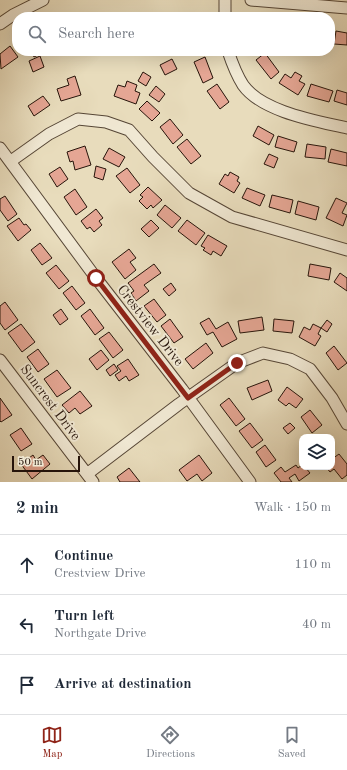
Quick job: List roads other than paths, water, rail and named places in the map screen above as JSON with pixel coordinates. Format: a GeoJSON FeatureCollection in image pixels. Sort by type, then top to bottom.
{"type":"FeatureCollection","features":[{"type":"Feature","properties":{"kind":"street"},"geometry":{"type":"LineString","coordinates":[[19,12],[43,0]]}},
{"type":"Feature","properties":{"kind":"street"},"geometry":{"type":"LineString","coordinates":[[225,0],[225,12]]}},
{"type":"Feature","properties":{"kind":"street"},"geometry":{"type":"LineString","coordinates":[[251,0],[347,8]]}},
{"type":"Feature","properties":{"kind":"street"},"geometry":{"type":"LineString","coordinates":[[0,24],[12,16]]}},
{"type":"Feature","properties":{"kind":"street"},"geometry":{"type":"LineString","coordinates":[[230,56],[234,68],[244,86],[261,101],[287,113],[347,128]]}},
{"type":"Feature","properties":{"kind":"street"},"geometry":{"type":"LineString","coordinates":[[11,161],[49,134],[78,119],[106,122],[129,130],[153,157],[189,193],[232,217],[347,250]]}},
{"type":"Feature","properties":{"kind":"street","name":"Crestview Drive"},"geometry":{"type":"LineString","coordinates":[[0,148],[250,482]]}},
{"type":"Feature","properties":{"kind":"street"},"geometry":{"type":"LineString","coordinates":[[90,478],[188,398],[237,363],[263,353],[290,359],[310,369],[332,398],[347,424]]}},
{"type":"Feature","properties":{"kind":"street","name":"Suncrest Drive"},"geometry":{"type":"LineString","coordinates":[[0,360],[90,478]]}}]}
